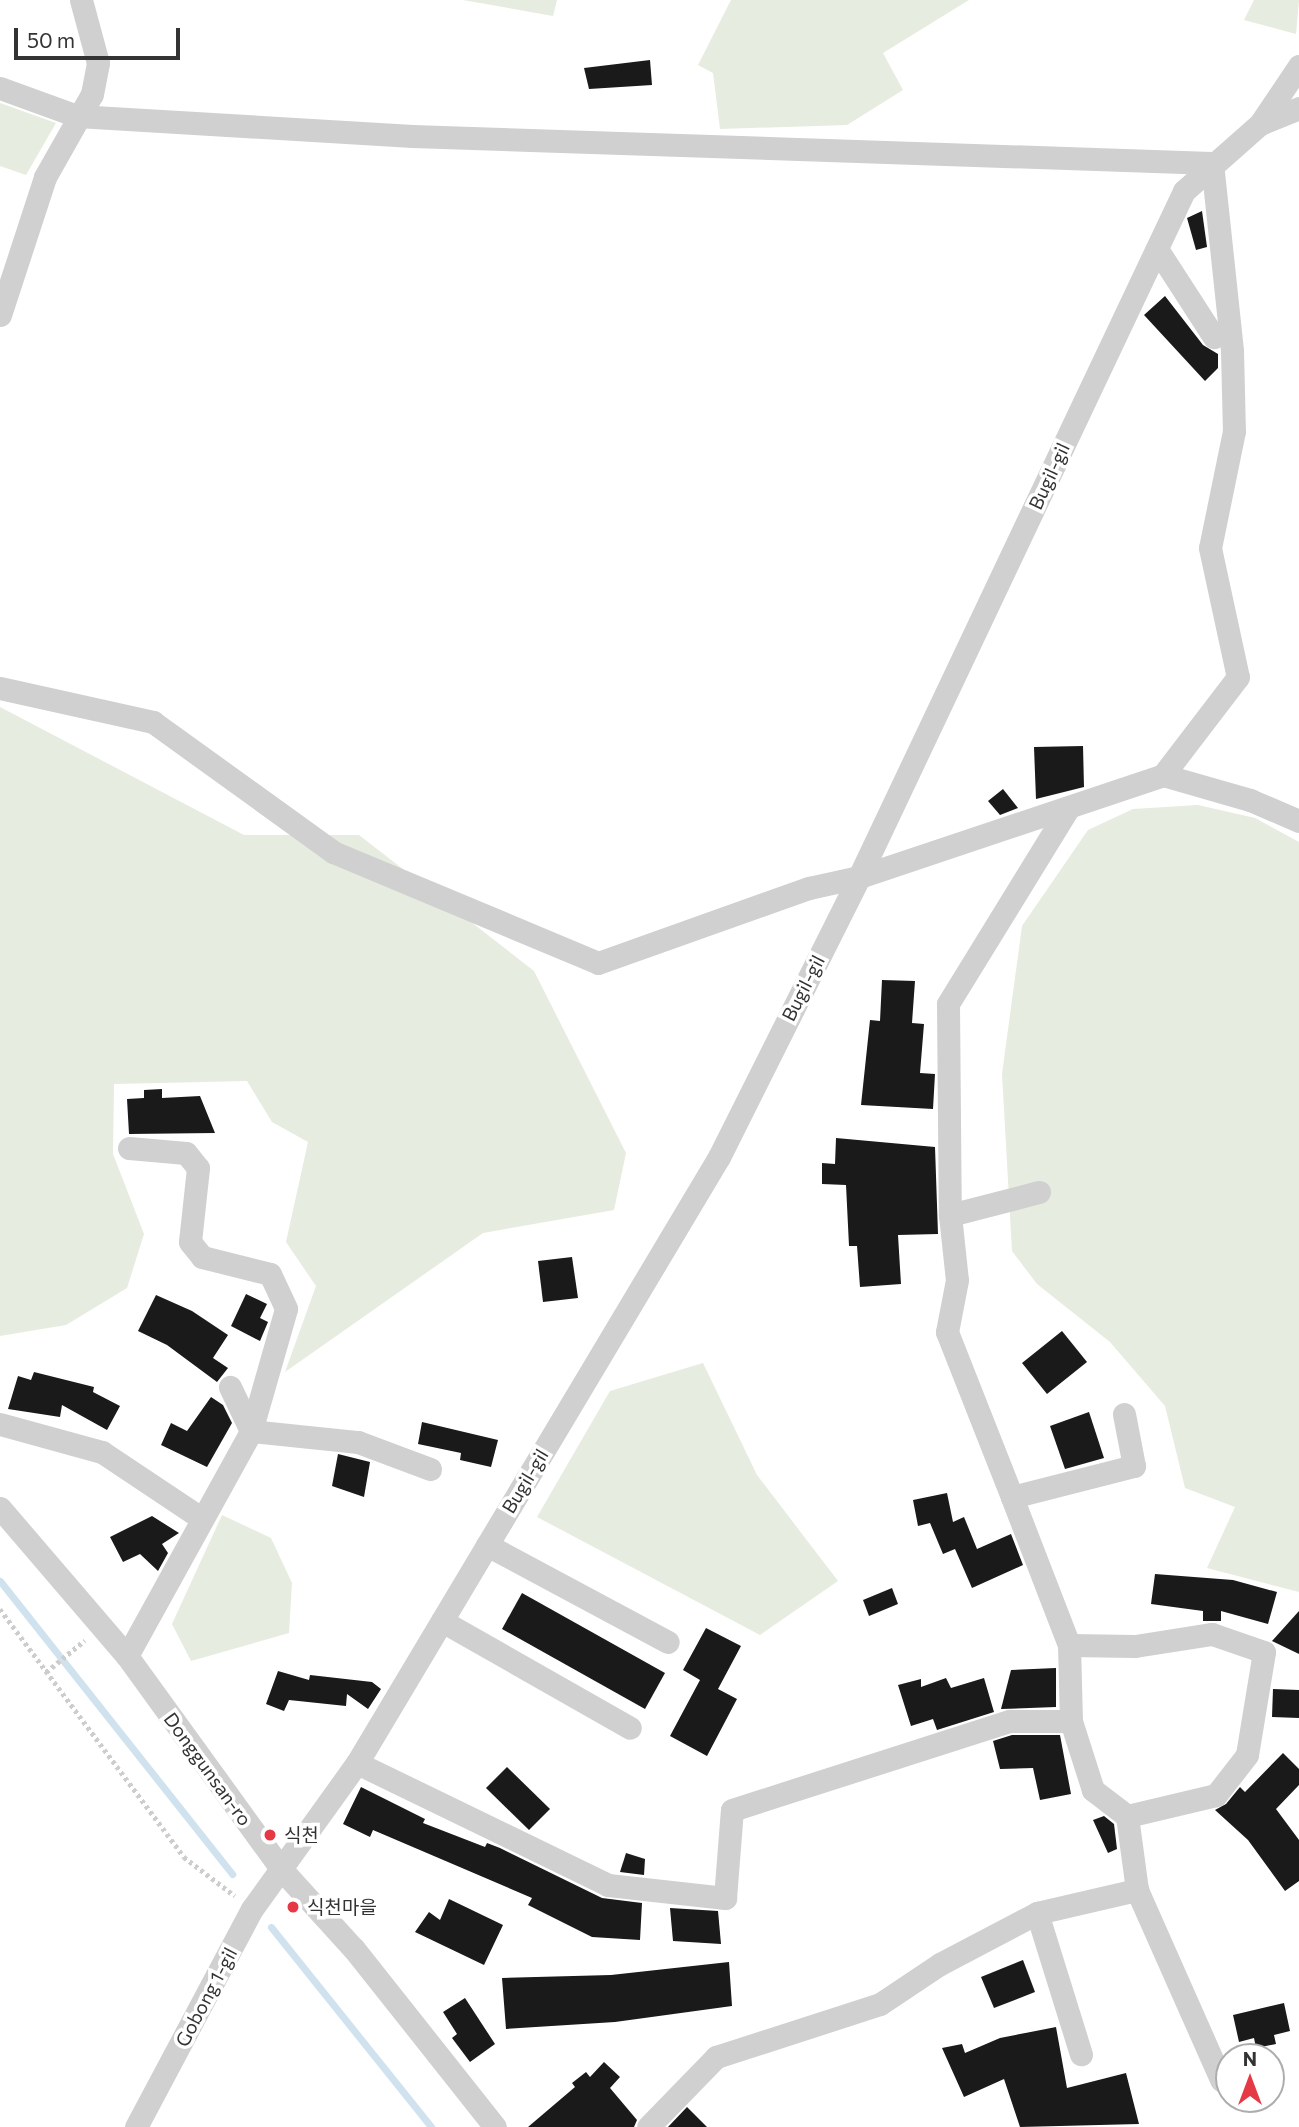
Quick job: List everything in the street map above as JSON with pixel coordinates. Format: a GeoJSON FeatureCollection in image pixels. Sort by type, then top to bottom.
{"type":"FeatureCollection","features":[{"type":"Feature","properties":{"kind":"street"},"geometry":{"type":"LineString","coordinates":[[0,315],[45,177],[77,116],[92,94],[98,63],[81,0]]}},
{"type":"Feature","properties":{"kind":"street"},"geometry":{"type":"LineString","coordinates":[[1260,124],[1299,66]]}},
{"type":"Feature","properties":{"kind":"street"},"geometry":{"type":"LineString","coordinates":[[0,88],[77,116],[412,136],[1212,163],[1232,351],[1234,431],[1210,548],[1238,677],[1163,775],[859,877],[809,888],[598,963],[332,852],[153,722],[0,688]]}},
{"type":"Feature","properties":{"kind":"street","name":"Bugil-gil"},"geometry":{"type":"LineString","coordinates":[[282,1870],[357,1763],[719,1157],[859,877],[1184,191],[1212,163],[1260,124],[1299,108]]}},
{"type":"Feature","properties":{"kind":"street"},"geometry":{"type":"LineString","coordinates":[[1157,249],[1214,337]]}},
{"type":"Feature","properties":{"kind":"street"},"geometry":{"type":"LineString","coordinates":[[1163,775],[1250,800],[1299,821]]}},
{"type":"Feature","properties":{"kind":"street"},"geometry":{"type":"LineString","coordinates":[[1069,807],[948,1004],[950,1216],[957,1280],[947,1332],[1069,1644],[1071,1721],[1093,1790],[1126,1816],[1137,1890],[1215,2066]]}},
{"type":"Feature","properties":{"kind":"street"},"geometry":{"type":"LineString","coordinates":[[127,1656],[251,1432],[286,1309],[270,1274],[202,1257],[190,1242],[198,1168],[186,1153],[129,1148]]}},
{"type":"Feature","properties":{"kind":"street"},"geometry":{"type":"LineString","coordinates":[[950,1216],[1039,1192]]}},
{"type":"Feature","properties":{"kind":"street"},"geometry":{"type":"LineString","coordinates":[[230,1387],[251,1432]]}},
{"type":"Feature","properties":{"kind":"street"},"geometry":{"type":"LineString","coordinates":[[1012,1497],[1134,1466],[1125,1414]]}},
{"type":"Feature","properties":{"kind":"street"},"geometry":{"type":"LineString","coordinates":[[0,1424],[102,1452],[201,1518]]}},
{"type":"Feature","properties":{"kind":"street"},"geometry":{"type":"LineString","coordinates":[[251,1432],[358,1442],[430,1469]]}},
{"type":"Feature","properties":{"kind":"street","name":"Donggunsan-ro"},"geometry":{"type":"LineString","coordinates":[[0,1508],[127,1656],[282,1870],[354,1949],[495,2127]]}},
{"type":"Feature","properties":{"kind":"street"},"geometry":{"type":"LineString","coordinates":[[487,1545],[667,1642]]}},
{"type":"Feature","properties":{"kind":"street"},"geometry":{"type":"LineString","coordinates":[[442,1621],[630,1728]]}},
{"type":"Feature","properties":{"kind":"street"},"geometry":{"type":"LineString","coordinates":[[1069,1644],[1135,1646],[1212,1634],[1264,1652],[1247,1755],[1216,1795],[1126,1816]]}},
{"type":"Feature","properties":{"kind":"street"},"geometry":{"type":"LineString","coordinates":[[357,1763],[608,1885],[725,1898],[732,1810],[1010,1721],[1071,1721]]}},
{"type":"Feature","properties":{"kind":"street","name":"Gobong 1-gil"},"geometry":{"type":"LineString","coordinates":[[136,2127],[252,1909],[282,1870]]}},
{"type":"Feature","properties":{"kind":"street"},"geometry":{"type":"LineString","coordinates":[[649,2127],[716,2057],[880,2004],[940,1964],[1037,1913],[1137,1890]]}},
{"type":"Feature","properties":{"kind":"street"},"geometry":{"type":"LineString","coordinates":[[1037,1913],[1081,2054]]}},
{"type":"Feature","properties":{"kind":"path"},"geometry":{"type":"LineString","coordinates":[[0,1609],[184,1857],[252,1909]]}},
{"type":"Feature","properties":{"kind":"path"},"geometry":{"type":"LineString","coordinates":[[46,1672],[68,1654]]}},
{"type":"Feature","properties":{"kind":"shaded area"},"geometry":{"type":"Polygon","coordinates":[[[463,0],[557,0],[553,16],[463,0]]]}},
{"type":"Feature","properties":{"kind":"shaded area"},"geometry":{"type":"Polygon","coordinates":[[[731,0],[969,0],[883,53],[903,90],[847,125],[720,129],[713,73],[698,65],[731,0]]]}},
{"type":"Feature","properties":{"kind":"shaded area"},"geometry":{"type":"Polygon","coordinates":[[[1254,0],[1299,0],[1296,34],[1244,20],[1254,0]]]}},
{"type":"Feature","properties":{"kind":"shaded area"},"geometry":{"type":"Polygon","coordinates":[[[0,103],[56,123],[26,175],[0,166],[0,103]]]}},
{"type":"Feature","properties":{"kind":"shaded area"},"geometry":{"type":"Polygon","coordinates":[[[0,707],[244,835],[359,835],[534,971],[626,1153],[614,1210],[483,1233],[285,1372],[316,1286],[286,1242],[308,1142],[272,1122],[247,1081],[114,1084],[113,1154],[144,1234],[127,1288],[66,1325],[0,1336],[0,707]]]}},
{"type":"Feature","properties":{"kind":"shaded area"},"geometry":{"type":"Polygon","coordinates":[[[1198,805],[1255,818],[1299,842],[1299,1592],[1207,1568],[1235,1507],[1185,1488],[1165,1406],[1110,1342],[1037,1284],[1012,1251],[1002,1074],[1022,926],[1088,830],[1133,809],[1198,805]]]}},
{"type":"Feature","properties":{"kind":"shaded area"},"geometry":{"type":"Polygon","coordinates":[[[703,1363],[757,1475],[838,1581],[760,1635],[537,1517],[610,1391],[703,1363]]]}},
{"type":"Feature","properties":{"kind":"shaded area"},"geometry":{"type":"Polygon","coordinates":[[[222,1515],[271,1538],[292,1583],[289,1633],[191,1661],[172,1624],[222,1515]]]}},
{"type":"Feature","properties":{"kind":"building"},"geometry":{"type":"Polygon","coordinates":[[[650,60],[652,85],[589,89],[584,68],[650,60]]]}},
{"type":"Feature","properties":{"kind":"building"},"geometry":{"type":"Polygon","coordinates":[[[1202,211],[1207,247],[1196,250],[1187,218],[1202,211]]]}},
{"type":"Feature","properties":{"kind":"building"},"geometry":{"type":"Polygon","coordinates":[[[1165,296],[1203,345],[1218,354],[1218,368],[1205,381],[1144,315],[1165,296]]]}},
{"type":"Feature","properties":{"kind":"building"},"geometry":{"type":"Polygon","coordinates":[[[1083,746],[1084,787],[1036,799],[1034,747],[1083,746]]]}},
{"type":"Feature","properties":{"kind":"building"},"geometry":{"type":"Polygon","coordinates":[[[1003,789],[1018,808],[1000,815],[988,801],[1003,789]]]}},
{"type":"Feature","properties":{"kind":"building"},"geometry":{"type":"Polygon","coordinates":[[[882,980],[915,981],[912,1023],[924,1024],[920,1073],[935,1074],[933,1109],[861,1105],[870,1020],[880,1021],[882,980]]]}},
{"type":"Feature","properties":{"kind":"building"},"geometry":{"type":"Polygon","coordinates":[[[162,1089],[162,1098],[200,1096],[215,1133],[129,1134],[127,1099],[144,1098],[144,1090],[162,1089]]]}},
{"type":"Feature","properties":{"kind":"building"},"geometry":{"type":"Polygon","coordinates":[[[836,1138],[935,1147],[938,1234],[898,1235],[901,1284],[860,1287],[857,1246],[849,1246],[846,1185],[822,1184],[822,1163],[835,1164],[836,1138]]]}},
{"type":"Feature","properties":{"kind":"building"},"geometry":{"type":"Polygon","coordinates":[[[572,1257],[578,1298],[543,1302],[538,1261],[572,1257]]]}},
{"type":"Feature","properties":{"kind":"building"},"geometry":{"type":"Polygon","coordinates":[[[246,1294],[267,1304],[260,1318],[268,1322],[260,1341],[231,1326],[246,1294]]]}},
{"type":"Feature","properties":{"kind":"building"},"geometry":{"type":"Polygon","coordinates":[[[156,1295],[192,1311],[228,1335],[213,1358],[228,1368],[217,1382],[167,1345],[138,1331],[156,1295]]]}},
{"type":"Feature","properties":{"kind":"building"},"geometry":{"type":"Polygon","coordinates":[[[1062,1331],[1087,1362],[1047,1394],[1022,1363],[1062,1331]]]}},
{"type":"Feature","properties":{"kind":"building"},"geometry":{"type":"Polygon","coordinates":[[[34,1372],[94,1387],[93,1392],[120,1406],[107,1430],[62,1405],[60,1417],[8,1409],[18,1376],[31,1380],[34,1372]]]}},
{"type":"Feature","properties":{"kind":"building"},"geometry":{"type":"Polygon","coordinates":[[[211,1397],[223,1405],[232,1423],[207,1467],[161,1445],[171,1423],[187,1431],[211,1397]]]}},
{"type":"Feature","properties":{"kind":"building"},"geometry":{"type":"Polygon","coordinates":[[[1089,1412],[1104,1458],[1065,1469],[1050,1426],[1089,1412]]]}},
{"type":"Feature","properties":{"kind":"building"},"geometry":{"type":"Polygon","coordinates":[[[422,1422],[498,1440],[491,1467],[460,1460],[461,1453],[418,1444],[422,1422]]]}},
{"type":"Feature","properties":{"kind":"building"},"geometry":{"type":"Polygon","coordinates":[[[338,1454],[370,1462],[364,1497],[332,1486],[338,1454]]]}},
{"type":"Feature","properties":{"kind":"building"},"geometry":{"type":"Polygon","coordinates":[[[947,1493],[953,1522],[964,1517],[977,1549],[1011,1534],[1023,1565],[972,1588],[955,1549],[943,1554],[930,1523],[918,1526],[913,1500],[947,1493]]]}},
{"type":"Feature","properties":{"kind":"building"},"geometry":{"type":"Polygon","coordinates":[[[152,1516],[179,1533],[162,1544],[168,1553],[158,1571],[140,1554],[123,1562],[110,1537],[152,1516]]]}},
{"type":"Feature","properties":{"kind":"building"},"geometry":{"type":"Polygon","coordinates":[[[1155,1574],[1233,1580],[1277,1592],[1268,1624],[1221,1611],[1221,1621],[1203,1621],[1203,1611],[1151,1604],[1155,1574]]]}},
{"type":"Feature","properties":{"kind":"building"},"geometry":{"type":"Polygon","coordinates":[[[892,1588],[898,1604],[869,1616],[863,1600],[892,1588]]]}},
{"type":"Feature","properties":{"kind":"building"},"geometry":{"type":"Polygon","coordinates":[[[522,1593],[665,1673],[645,1709],[502,1629],[522,1593]]]}},
{"type":"Feature","properties":{"kind":"building"},"geometry":{"type":"Polygon","coordinates":[[[1299,1611],[1299,1654],[1272,1641],[1299,1611]]]}},
{"type":"Feature","properties":{"kind":"building"},"geometry":{"type":"Polygon","coordinates":[[[706,1628],[741,1646],[718,1689],[737,1699],[707,1756],[670,1736],[700,1680],[683,1670],[706,1628]]]}},
{"type":"Feature","properties":{"kind":"building"},"geometry":{"type":"Polygon","coordinates":[[[1056,1668],[1056,1707],[1001,1709],[1011,1670],[1056,1668]]]}},
{"type":"Feature","properties":{"kind":"building"},"geometry":{"type":"Polygon","coordinates":[[[278,1671],[309,1680],[310,1675],[372,1682],[381,1689],[368,1709],[347,1694],[346,1706],[289,1700],[284,1711],[266,1704],[278,1671]]]}},
{"type":"Feature","properties":{"kind":"building"},"geometry":{"type":"Polygon","coordinates":[[[946,1678],[951,1688],[984,1678],[994,1712],[937,1730],[933,1719],[911,1726],[898,1685],[921,1679],[921,1687],[946,1678]]]}},
{"type":"Feature","properties":{"kind":"building"},"geometry":{"type":"Polygon","coordinates":[[[1273,1689],[1299,1690],[1299,1718],[1272,1717],[1273,1689]]]}},
{"type":"Feature","properties":{"kind":"building"},"geometry":{"type":"Polygon","coordinates":[[[1012,1735],[1060,1735],[1071,1794],[1040,1800],[1033,1768],[1000,1769],[993,1741],[1012,1735]]]}},
{"type":"Feature","properties":{"kind":"building"},"geometry":{"type":"Polygon","coordinates":[[[1283,1753],[1299,1769],[1299,1785],[1276,1809],[1299,1840],[1299,1881],[1285,1891],[1248,1840],[1215,1810],[1226,1804],[1240,1787],[1245,1792],[1283,1753]]]}},
{"type":"Feature","properties":{"kind":"building"},"geometry":{"type":"Polygon","coordinates":[[[507,1767],[550,1809],[529,1830],[486,1788],[507,1767]]]}},
{"type":"Feature","properties":{"kind":"building"},"geometry":{"type":"Polygon","coordinates":[[[361,1787],[425,1819],[423,1823],[485,1847],[487,1843],[500,1848],[602,1898],[642,1903],[640,1940],[592,1937],[528,1905],[532,1898],[373,1830],[370,1837],[343,1824],[361,1787]]]}},
{"type":"Feature","properties":{"kind":"building"},"geometry":{"type":"Polygon","coordinates":[[[1104,1816],[1114,1824],[1117,1849],[1108,1853],[1093,1820],[1104,1816]]]}},
{"type":"Feature","properties":{"kind":"building"},"geometry":{"type":"Polygon","coordinates":[[[626,1853],[645,1859],[644,1875],[620,1872],[626,1853]]]}},
{"type":"Feature","properties":{"kind":"building"},"geometry":{"type":"Polygon","coordinates":[[[449,1899],[503,1925],[484,1965],[415,1932],[429,1912],[440,1920],[449,1899]]]}},
{"type":"Feature","properties":{"kind":"building"},"geometry":{"type":"Polygon","coordinates":[[[670,1908],[718,1911],[721,1944],[673,1941],[670,1908]]]}},
{"type":"Feature","properties":{"kind":"building"},"geometry":{"type":"Polygon","coordinates":[[[1023,1960],[1035,1992],[994,2008],[981,1977],[1023,1960]]]}},
{"type":"Feature","properties":{"kind":"building"},"geometry":{"type":"Polygon","coordinates":[[[729,1962],[732,2006],[615,2022],[506,2029],[502,1978],[611,1975],[729,1962]]]}},
{"type":"Feature","properties":{"kind":"building"},"geometry":{"type":"Polygon","coordinates":[[[465,1998],[495,2044],[470,2062],[452,2038],[457,2034],[443,2012],[465,1998]]]}},
{"type":"Feature","properties":{"kind":"building"},"geometry":{"type":"Polygon","coordinates":[[[1284,2003],[1290,2031],[1274,2035],[1276,2043],[1255,2043],[1254,2038],[1239,2042],[1233,2015],[1284,2003]]]}},
{"type":"Feature","properties":{"kind":"building"},"geometry":{"type":"Polygon","coordinates":[[[1056,2027],[1067,2088],[1126,2073],[1139,2124],[1020,2127],[1004,2079],[964,2097],[942,2048],[962,2044],[965,2053],[1000,2038],[1056,2027]]]}},
{"type":"Feature","properties":{"kind":"building"},"geometry":{"type":"Polygon","coordinates":[[[604,2062],[620,2077],[610,2088],[637,2120],[634,2127],[528,2127],[575,2087],[572,2083],[586,2072],[590,2077],[604,2062]]]}},
{"type":"Feature","properties":{"kind":"building"},"geometry":{"type":"Polygon","coordinates":[[[687,2107],[707,2127],[668,2127],[687,2107]]]}},
{"type":"Feature","properties":{"kind":"waterway"},"geometry":{"type":"LineString","coordinates":[[0,1581],[232,1874]]}},
{"type":"Feature","properties":{"kind":"waterway"},"geometry":{"type":"LineString","coordinates":[[271,1927],[431,2127]]}},
{"type":"Feature","properties":{"kind":"place","name":"식천"},"geometry":{"type":"Point","coordinates":[270,1835]}},
{"type":"Feature","properties":{"kind":"place","name":"식천마을"},"geometry":{"type":"Point","coordinates":[293,1907]}}]}
